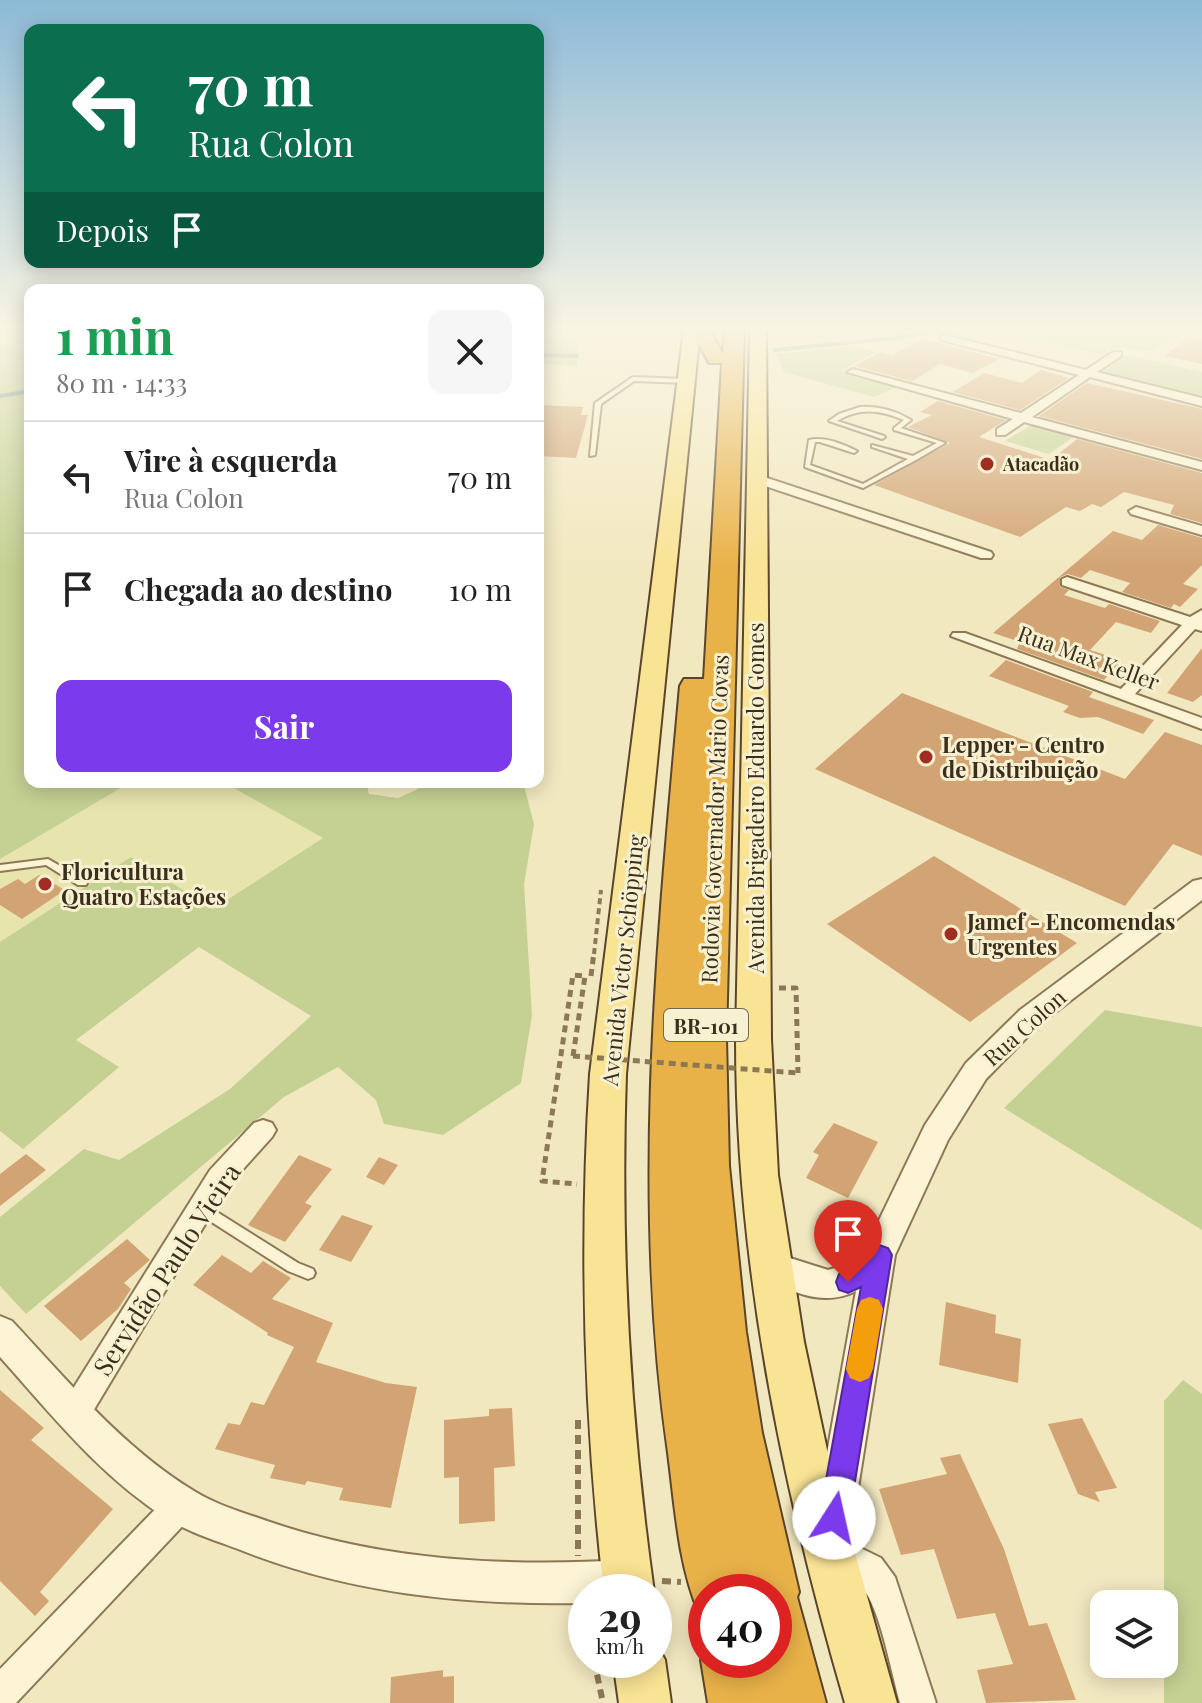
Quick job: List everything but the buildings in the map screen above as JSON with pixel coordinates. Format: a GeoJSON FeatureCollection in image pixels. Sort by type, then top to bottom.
{"type":"FeatureCollection","features":[{"type":"Feature","properties":{"kind":"highway","name":"Rodovia Governador Mário Covas"},"geometry":{"type":"LineString","coordinates":[[717,1574],[683,1362],[670,1186],[675,1006],[720,408]]}},
{"type":"Feature","properties":{"kind":"highway","name":"Rodovia Governador Mário Covas"},"geometry":{"type":"LineString","coordinates":[[723,408],[705,1038],[705,1150],[720,1332],[735,1433],[765,1574]]}},
{"type":"Feature","properties":{"kind":"highway"},"geometry":{"type":"LineString","coordinates":[[735,1678],[740,1703]]}},
{"type":"Feature","properties":{"kind":"highway"},"geometry":{"type":"LineString","coordinates":[[788,1678],[794,1703]]}},
{"type":"Feature","properties":{"kind":"main road","name":"Avenida Victor Schöpping"},"geometry":{"type":"LineString","coordinates":[[627,1574],[604,1339],[601,1234],[604,1138],[608,1074],[683,408]]}},
{"type":"Feature","properties":{"kind":"main road","name":"Avenida Brigadeiro Eduardo Gomes"},"geometry":{"type":"LineString","coordinates":[[756,408],[756,1119],[763,1219],[801,1426],[829,1548],[871,1703]]}},
{"type":"Feature","properties":{"kind":"main road"},"geometry":{"type":"LineString","coordinates":[[642,1678],[645,1703]]}},
{"type":"Feature","properties":{"kind":"street"},"geometry":{"type":"LineString","coordinates":[[990,408],[1202,466]]}},
{"type":"Feature","properties":{"kind":"street"},"geometry":{"type":"LineString","coordinates":[[1001,432],[1035,408]]}},
{"type":"Feature","properties":{"kind":"street"},"geometry":{"type":"LineString","coordinates":[[755,478],[986,555]]}},
{"type":"Feature","properties":{"kind":"street"},"geometry":{"type":"LineString","coordinates":[[1136,511],[1202,531]]}},
{"type":"Feature","properties":{"kind":"street"},"geometry":{"type":"LineString","coordinates":[[1067,582],[1199,621],[1124,695]]}},
{"type":"Feature","properties":{"kind":"street","name":"Rua Max Keller"},"geometry":{"type":"LineString","coordinates":[[959,636],[1202,724]]}},
{"type":"Feature","properties":{"kind":"street","name":"Rua Colon"},"geometry":{"type":"LineString","coordinates":[[829,1548],[879,1255],[936,1134],[976,1071],[1030,1017],[1202,887]]}},
{"type":"Feature","properties":{"kind":"street","name":"Servidão Paulo Vieira"},"geometry":{"type":"LineString","coordinates":[[75,1413],[219,1178],[263,1130]]}},
{"type":"Feature","properties":{"kind":"street","name":"Rua Colon"},"geometry":{"type":"LineString","coordinates":[[771,1267],[810,1284],[835,1286],[848,1282],[879,1255]]}},
{"type":"Feature","properties":{"kind":"street"},"geometry":{"type":"LineString","coordinates":[[0,1332],[116,1456],[181,1505],[271,1542],[346,1564],[421,1578],[568,1585]]}},
{"type":"Feature","properties":{"kind":"street"},"geometry":{"type":"LineString","coordinates":[[0,1694],[181,1505]]}},
{"type":"Feature","properties":{"kind":"street"},"geometry":{"type":"LineString","coordinates":[[829,1548],[869,1570],[883,1589],[918,1703]]}},
{"type":"Feature","properties":{"kind":"lane"},"geometry":{"type":"LineString","coordinates":[[592,455],[597,408]]}},
{"type":"Feature","properties":{"kind":"lane"},"geometry":{"type":"LineString","coordinates":[[858,408],[832,421],[882,437]]}},
{"type":"Feature","properties":{"kind":"lane"},"geometry":{"type":"LineString","coordinates":[[854,451],[812,440],[807,466],[863,486],[942,443],[896,429],[908,422],[905,418],[876,408]]}},
{"type":"Feature","properties":{"kind":"lane"},"geometry":{"type":"LineString","coordinates":[[870,444],[914,459]]}},
{"type":"Feature","properties":{"kind":"lane"},"geometry":{"type":"LineString","coordinates":[[0,868],[48,862],[82,883]]}},
{"type":"Feature","properties":{"kind":"lane"},"geometry":{"type":"LineString","coordinates":[[200,1207],[293,1267],[308,1273]]}},
{"type":"Feature","properties":{"kind":"path"},"geometry":{"type":"LineString","coordinates":[[577,1184],[542,1181],[573,975],[585,976],[573,1056],[798,1073],[796,988],[779,987],[780,1003]]}},
{"type":"Feature","properties":{"kind":"path"},"geometry":{"type":"LineString","coordinates":[[781,1065],[781,1081]]}},
{"type":"Feature","properties":{"kind":"path"},"geometry":{"type":"LineString","coordinates":[[598,1678],[603,1703]]}},
{"type":"Feature","properties":{"kind":"shaded area","name":"Floricultura Quatro Estações"},"geometry":{"type":"Polygon","coordinates":[[[121,788],[234,788],[324,837],[213,909],[131,857],[0,942],[0,859],[121,788]]]}},
{"type":"Feature","properties":{"kind":"green space"},"geometry":{"type":"Polygon","coordinates":[[[0,408],[24,408],[24,788],[121,788],[0,859],[0,408]]]}},
{"type":"Feature","properties":{"kind":"green space"},"geometry":{"type":"Polygon","coordinates":[[[1033,424],[1075,436],[1049,454],[1005,441],[1033,424]]]}},
{"type":"Feature","properties":{"kind":"green space"},"geometry":{"type":"Polygon","coordinates":[[[234,788],[368,788],[369,794],[398,798],[418,788],[525,788],[534,824],[524,884],[532,1015],[521,1083],[443,1135],[384,1124],[376,1100],[338,1067],[284,1097],[26,1314],[0,1286],[0,1217],[84,1149],[119,1160],[230,1089],[311,1016],[199,947],[76,1040],[119,1067],[23,1149],[0,1131],[0,942],[131,857],[213,909],[323,838],[234,788]]]}},
{"type":"Feature","properties":{"kind":"green space"},"geometry":{"type":"Polygon","coordinates":[[[1105,1010],[1202,1027],[1202,1230],[1004,1108],[1105,1010]]]}},
{"type":"Feature","properties":{"kind":"green space"},"geometry":{"type":"Polygon","coordinates":[[[1183,1380],[1202,1394],[1202,1703],[1164,1703],[1164,1678],[1178,1678],[1178,1590],[1164,1590],[1164,1401],[1183,1380]]]}},
{"type":"Feature","properties":{"kind":"slow traffic"},"geometry":{"type":"LineString","coordinates":[[860,1369],[870,1309]]}},
{"type":"Feature","properties":{"kind":"place","name":"Atacadão"},"geometry":{"type":"Point","coordinates":[987,464]}},
{"type":"Feature","properties":{"kind":"place","name":"Lepper - Centro de Distribuição"},"geometry":{"type":"Point","coordinates":[926,757]}},
{"type":"Feature","properties":{"kind":"place","name":"Floricultura Quatro Estações"},"geometry":{"type":"Point","coordinates":[45,884]}},
{"type":"Feature","properties":{"kind":"place","name":"Jamef - Encomendas Urgentes"},"geometry":{"type":"Point","coordinates":[951,934]}},
{"type":"Feature","properties":{"kind":"route"},"geometry":{"type":"LineString","coordinates":[[834,1518],[879,1255],[848,1282]]}}]}
